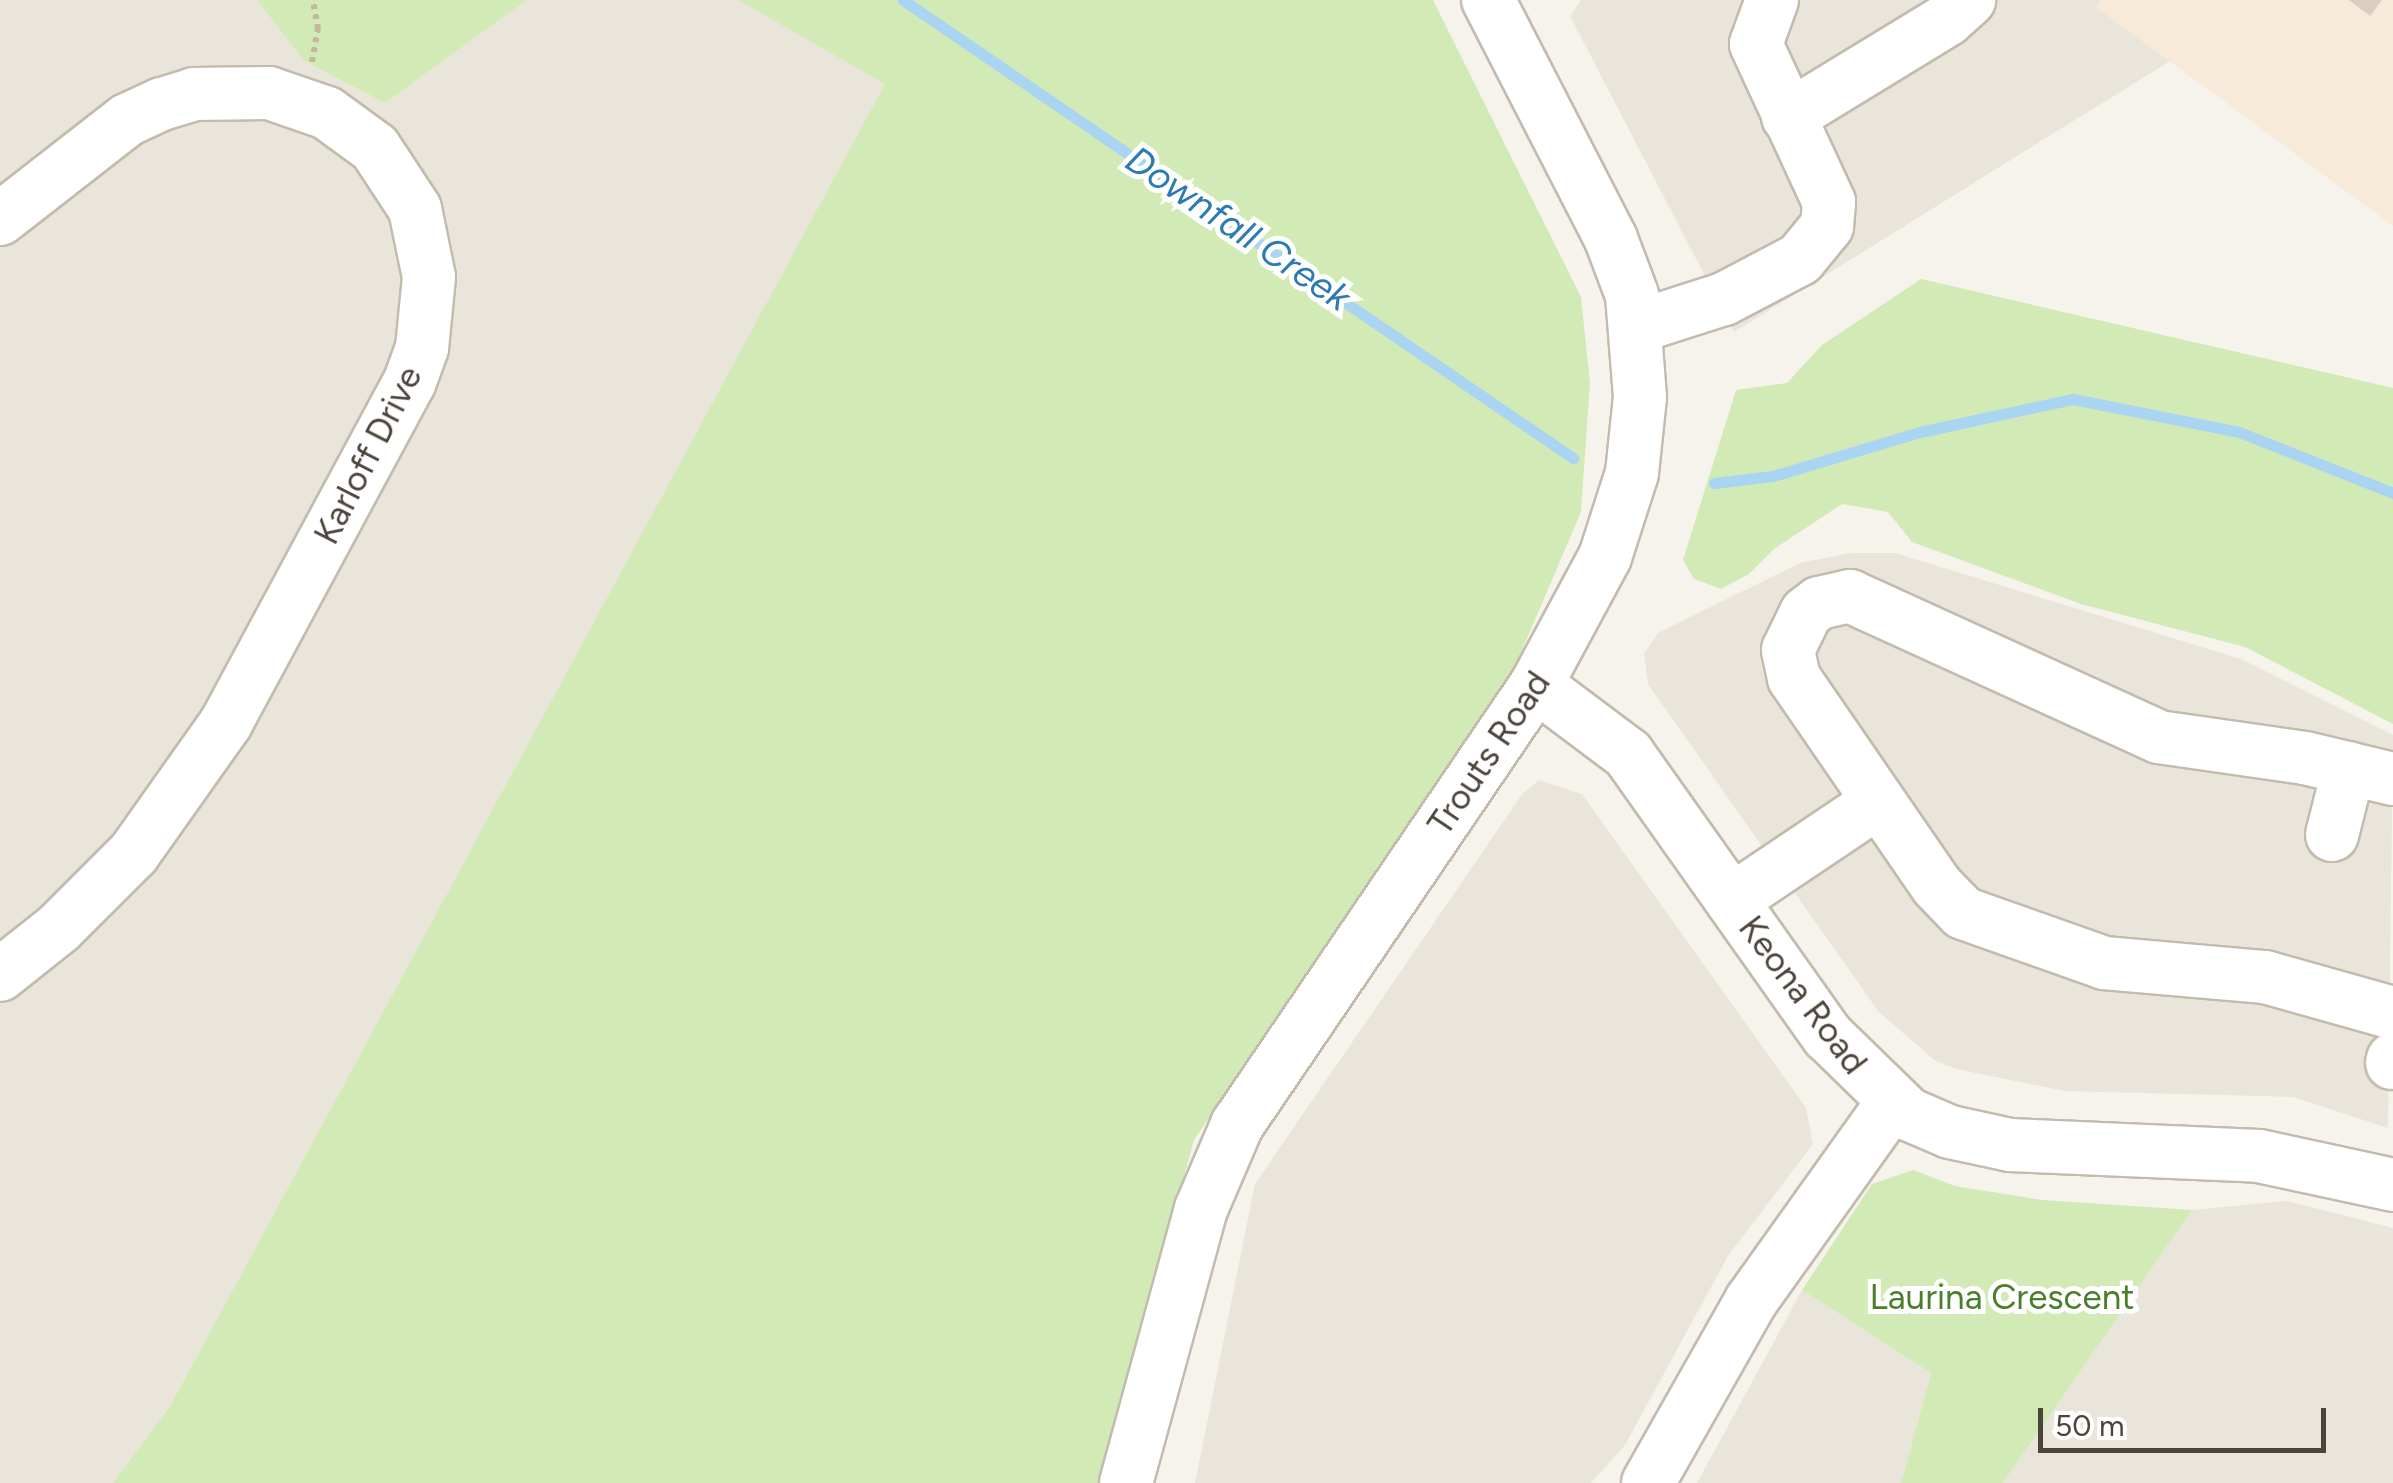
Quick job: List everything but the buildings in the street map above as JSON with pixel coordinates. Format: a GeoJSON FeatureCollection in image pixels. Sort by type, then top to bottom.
{"type":"FeatureCollection","features":[{"type":"Feature","properties":{"kind":"street","name":"Trouts Road"},"geometry":{"type":"LineString","coordinates":[[1126,1483],[1197,1223],[1238,1124],[1536,685],[1590,588],[1626,500],[1639,424],[1636,328],[1611,239],[1488,0]]}},
{"type":"Feature","properties":{"kind":"street"},"geometry":{"type":"LineString","coordinates":[[1636,328],[1724,299],[1800,258],[1822,238],[1829,202],[1756,44],[1772,0]]}},
{"type":"Feature","properties":{"kind":"street"},"geometry":{"type":"LineString","coordinates":[[1788,117],[1948,20],[1969,0]]}},
{"type":"Feature","properties":{"kind":"street","name":"Karloff Drive"},"geometry":{"type":"LineString","coordinates":[[0,218],[127,120],[162,104],[232,91],[298,101],[374,148],[414,209],[429,277],[422,348],[400,400],[196,770],[99,890],[0,974]]}},
{"type":"Feature","properties":{"kind":"street"},"geometry":{"type":"LineString","coordinates":[[2332,835],[2371,773],[2158,737],[1884,608],[1850,596],[1833,598],[1796,624],[1788,663],[1878,802],[1947,899],[1990,926],[2104,964],[2266,977],[2392,1045]]}},
{"type":"Feature","properties":{"kind":"street","name":"Keona Road"},"geometry":{"type":"LineString","coordinates":[[1536,685],[1628,754],[1828,1036],[1892,1103],[1940,1128],[2010,1144],[2258,1156],[2393,1185]]}},
{"type":"Feature","properties":{"kind":"street"},"geometry":{"type":"LineString","coordinates":[[1732,900],[1878,802]]}},
{"type":"Feature","properties":{"kind":"street"},"geometry":{"type":"LineString","coordinates":[[1648,1483],[1751,1301],[1892,1103]]}},
{"type":"Feature","properties":{"kind":"path"},"geometry":{"type":"LineString","coordinates":[[298,101],[316,52],[313,0]]}},
{"type":"Feature","properties":{"kind":"shaded area"},"geometry":{"type":"Polygon","coordinates":[[[0,0],[257,0],[304,61],[385,103],[527,0],[738,0],[886,83],[170,1406],[113,1483],[0,1483],[0,0]]]}},
{"type":"Feature","properties":{"kind":"shaded area"},"geometry":{"type":"Polygon","coordinates":[[[1581,0],[2101,0],[2096,7],[2170,61],[1734,332],[1570,16],[1581,0]]]}},
{"type":"Feature","properties":{"kind":"shaded area"},"geometry":{"type":"Polygon","coordinates":[[[2101,0],[2393,0],[2393,226],[2096,7],[2101,0]]]}},
{"type":"Feature","properties":{"kind":"shaded area"},"geometry":{"type":"Polygon","coordinates":[[[1850,553],[1895,553],[2241,659],[2393,735],[2388,1128],[2293,1097],[2065,1091],[1956,1069],[1934,1060],[1878,1011],[1648,684],[1644,654],[1658,633],[1800,563],[1850,553]]]}},
{"type":"Feature","properties":{"kind":"shaded area"},"geometry":{"type":"Polygon","coordinates":[[[1539,780],[1582,794],[1806,1108],[1813,1144],[1728,1256],[1625,1445],[1591,1483],[1195,1483],[1255,1184],[1523,793],[1539,780]]]}},
{"type":"Feature","properties":{"kind":"shaded area"},"geometry":{"type":"Polygon","coordinates":[[[2286,1201],[2393,1228],[2393,1483],[2003,1483],[2192,1210],[2286,1201]]]}},
{"type":"Feature","properties":{"kind":"shaded area"},"geometry":{"type":"Polygon","coordinates":[[[1802,1290],[1931,1373],[1901,1483],[1697,1483],[1802,1290]]]}},
{"type":"Feature","properties":{"kind":"green space"},"geometry":{"type":"Polygon","coordinates":[[[257,0],[527,0],[385,103],[304,61],[257,0]]]}},
{"type":"Feature","properties":{"kind":"green space"},"geometry":{"type":"Polygon","coordinates":[[[738,0],[1433,0],[1581,297],[1590,383],[1581,512],[1514,669],[1194,1140],[1099,1483],[113,1483],[170,1406],[885,84],[738,0]]]}},
{"type":"Feature","properties":{"kind":"green space"},"geometry":{"type":"Polygon","coordinates":[[[1921,279],[2393,388],[2393,724],[2245,647],[2081,604],[1912,542],[1888,512],[1842,504],[1774,549],[1749,574],[1721,589],[1694,579],[1683,560],[1736,390],[1787,383],[1822,345],[1921,279]]]}},
{"type":"Feature","properties":{"kind":"green space","name":"Laurina Crescent"},"geometry":{"type":"Polygon","coordinates":[[[1913,1170],[1955,1186],[2042,1200],[2192,1210],[2003,1483],[1901,1483],[1931,1373],[1802,1290],[1872,1184],[1913,1170]]]}},
{"type":"Feature","properties":{"kind":"waterway","name":"Downfall Creek"},"geometry":{"type":"LineString","coordinates":[[903,0],[1573,458]]}},
{"type":"Feature","properties":{"kind":"waterway","name":"Downfall Creek"},"geometry":{"type":"LineString","coordinates":[[1714,483],[1773,476],[1920,432],[2073,399],[2239,432],[2393,493]]}}]}
